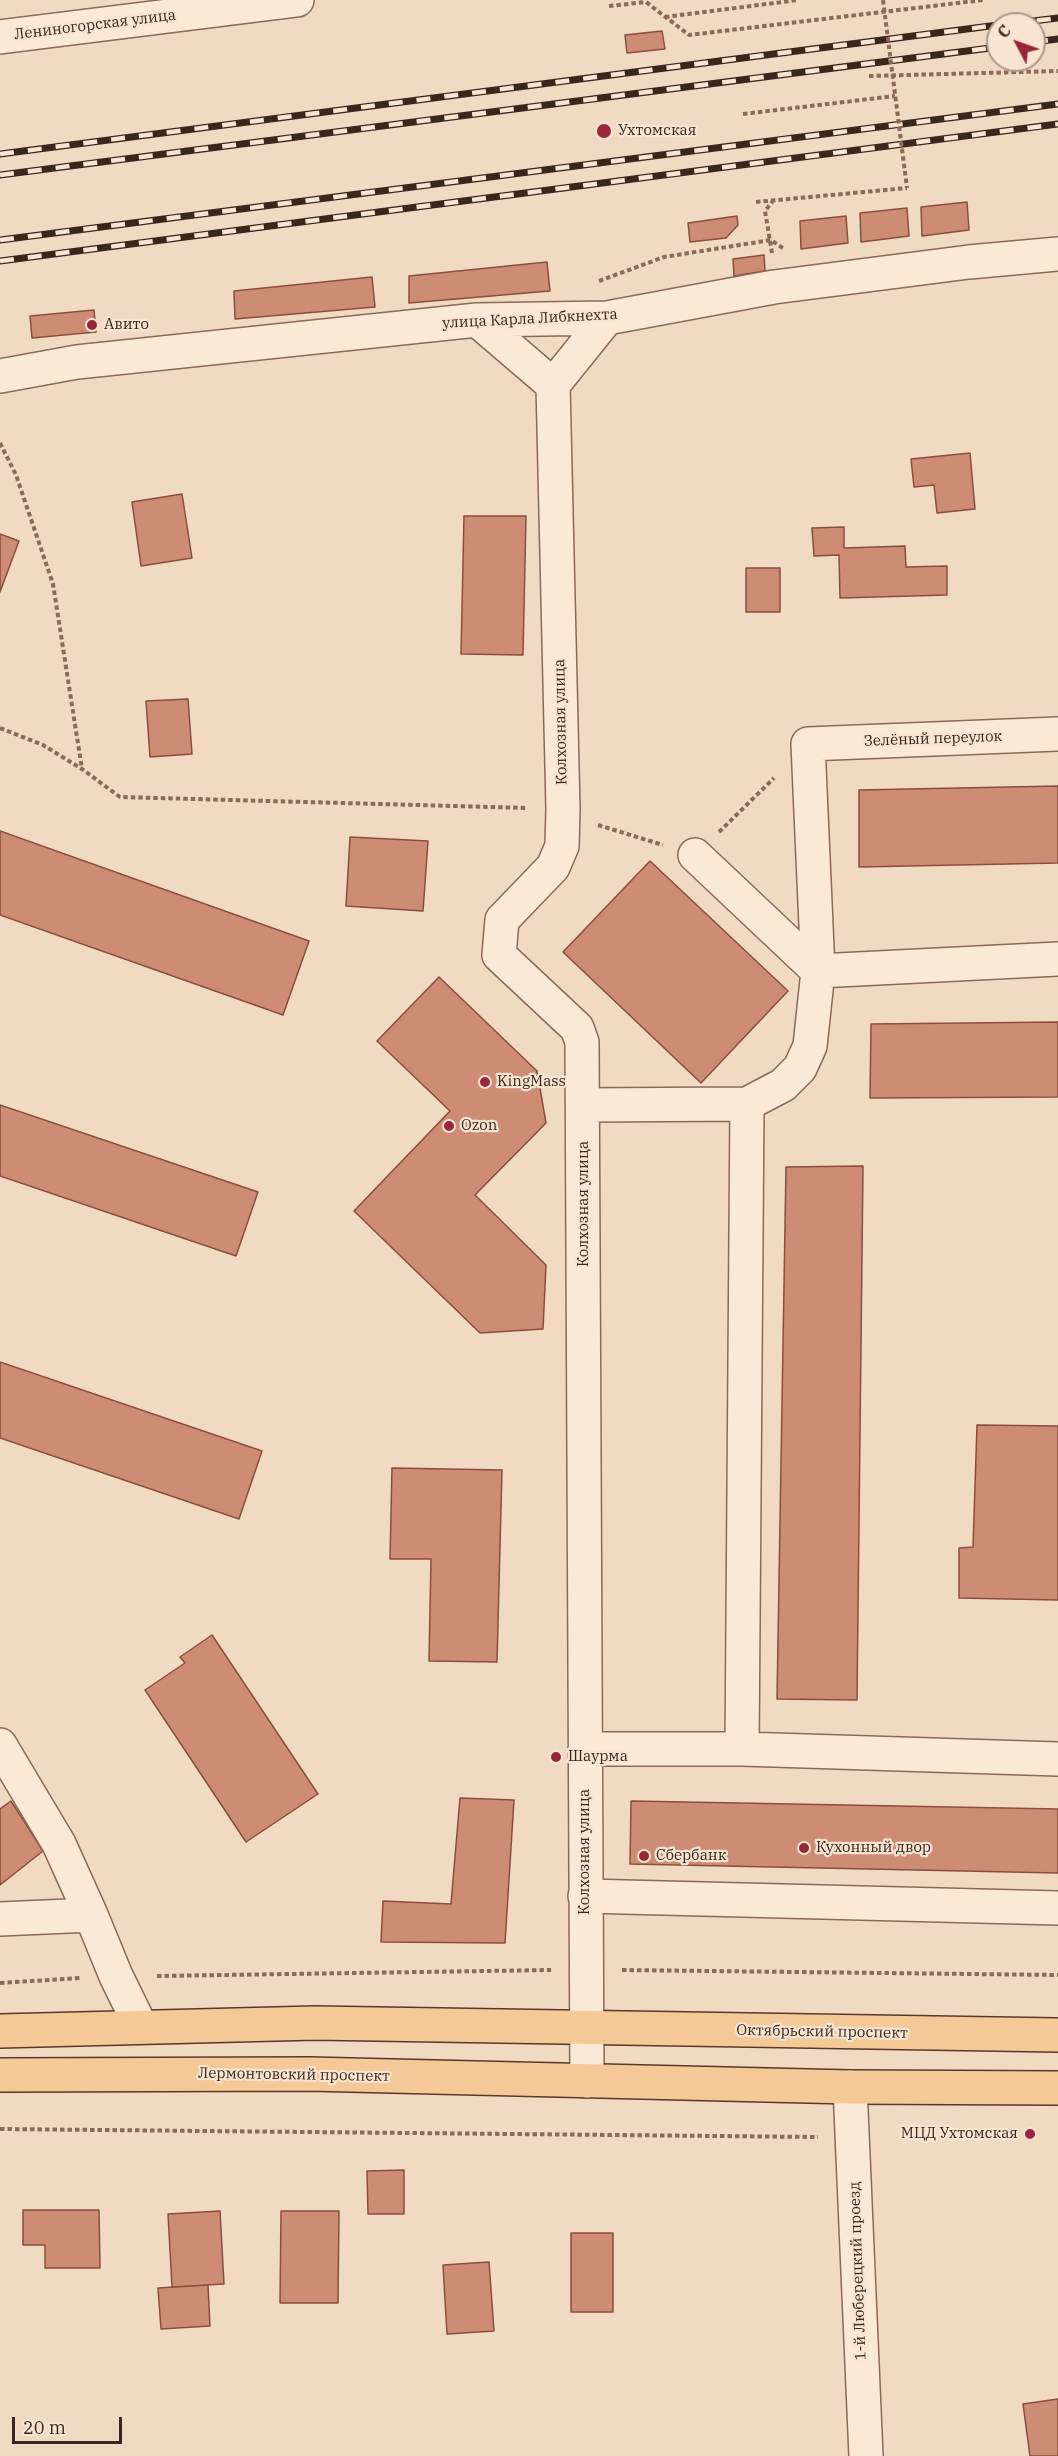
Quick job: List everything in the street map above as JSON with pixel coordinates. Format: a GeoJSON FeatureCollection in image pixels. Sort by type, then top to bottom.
{"type":"FeatureCollection","features":[{"type":"Feature","properties":{"kind":"main road"},"geometry":{"type":"LineString","coordinates":[[0,2031],[315,2023],[586,2028]]}},
{"type":"Feature","properties":{"kind":"main road","name":"Октябрьский проспект"},"geometry":{"type":"LineString","coordinates":[[586,2028],[1058,2035]]}},
{"type":"Feature","properties":{"kind":"main road","name":"Лермонтовский проспект"},"geometry":{"type":"LineString","coordinates":[[0,2075],[309,2073],[587,2081]]}},
{"type":"Feature","properties":{"kind":"main road"},"geometry":{"type":"LineString","coordinates":[[587,2081],[850,2087],[1058,2088]]}},
{"type":"Feature","properties":{"kind":"street","name":"Лениногорская улица"},"geometry":{"type":"LineString","coordinates":[[0,37],[297,0]]}},
{"type":"Feature","properties":{"kind":"street","name":"улица Карла Либкнехта"},"geometry":{"type":"LineString","coordinates":[[0,376],[77,362],[477,320],[607,318],[774,287],[1058,254]]}},
{"type":"Feature","properties":{"kind":"street"},"geometry":{"type":"LineString","coordinates":[[477,320],[553,386],[607,318]]}},
{"type":"Feature","properties":{"kind":"street","name":"Колхозная улица"},"geometry":{"type":"LineString","coordinates":[[553,386],[562,846],[553,867],[502,920],[499,955],[578,1028],[582,1042],[587,2081]]}},
{"type":"Feature","properties":{"kind":"street","name":"Зелёный переулок"},"geometry":{"type":"LineString","coordinates":[[808,744],[1058,734]]}},
{"type":"Feature","properties":{"kind":"street"},"geometry":{"type":"LineString","coordinates":[[584,1105],[747,1104],[783,1085],[800,1068],[810,1046],[818,970],[808,744]]}},
{"type":"Feature","properties":{"kind":"street"},"geometry":{"type":"LineString","coordinates":[[695,855],[818,970],[1058,959]]}},
{"type":"Feature","properties":{"kind":"street"},"geometry":{"type":"LineString","coordinates":[[742,1749],[747,1104]]}},
{"type":"Feature","properties":{"kind":"street"},"geometry":{"type":"LineString","coordinates":[[0,1745],[59,1844],[116,1976],[141,2027]]}},
{"type":"Feature","properties":{"kind":"street"},"geometry":{"type":"LineString","coordinates":[[585,1749],[742,1749],[1058,1759]]}},
{"type":"Feature","properties":{"kind":"street"},"geometry":{"type":"LineString","coordinates":[[585,1896],[1058,1908]]}},
{"type":"Feature","properties":{"kind":"street"},"geometry":{"type":"LineString","coordinates":[[0,1919],[91,1915]]}},
{"type":"Feature","properties":{"kind":"street","name":"1-й Люберецкий проезд"},"geometry":{"type":"LineString","coordinates":[[850,2087],[866,2456]]}},
{"type":"Feature","properties":{"kind":"path"},"geometry":{"type":"LineString","coordinates":[[664,17],[798,0]]}},
{"type":"Feature","properties":{"kind":"path"},"geometry":{"type":"LineString","coordinates":[[756,202],[906,188],[883,0]]}},
{"type":"Feature","properties":{"kind":"path"},"geometry":{"type":"LineString","coordinates":[[609,6],[646,2],[689,35],[983,0]]}},
{"type":"Feature","properties":{"kind":"path"},"geometry":{"type":"LineString","coordinates":[[869,76],[1058,71]]}},
{"type":"Feature","properties":{"kind":"path"},"geometry":{"type":"LineString","coordinates":[[743,114],[895,96]]}},
{"type":"Feature","properties":{"kind":"path"},"geometry":{"type":"LineString","coordinates":[[766,225],[765,211],[774,201]]}},
{"type":"Feature","properties":{"kind":"path"},"geometry":{"type":"LineString","coordinates":[[0,443],[16,476],[53,584],[82,769]]}},
{"type":"Feature","properties":{"kind":"path"},"geometry":{"type":"LineString","coordinates":[[0,728],[43,745],[82,769],[120,797],[562,798],[603,827],[695,855],[808,744]]}},
{"type":"Feature","properties":{"kind":"path"},"geometry":{"type":"LineString","coordinates":[[0,1983],[116,1976],[586,1970],[1058,1975]]}},
{"type":"Feature","properties":{"kind":"path"},"geometry":{"type":"LineString","coordinates":[[0,2129],[852,2137]]}},
{"type":"Feature","properties":{"kind":"building"},"geometry":{"type":"Polygon","coordinates":[[[662,31],[665,49],[627,53],[625,35],[662,31]]]}},
{"type":"Feature","properties":{"kind":"building"},"geometry":{"type":"Polygon","coordinates":[[[967,202],[969,230],[922,236],[921,207],[967,202]]]}},
{"type":"Feature","properties":{"kind":"building"},"geometry":{"type":"Polygon","coordinates":[[[907,208],[909,236],[861,242],[860,213],[907,208]]]}},
{"type":"Feature","properties":{"kind":"building"},"geometry":{"type":"Polygon","coordinates":[[[737,216],[738,225],[726,238],[690,242],[688,223],[737,216]]]}},
{"type":"Feature","properties":{"kind":"building"},"geometry":{"type":"Polygon","coordinates":[[[846,216],[848,243],[801,249],[800,221],[846,216]]]}},
{"type":"Feature","properties":{"kind":"building"},"geometry":{"type":"Polygon","coordinates":[[[764,255],[765,271],[734,276],[733,259],[764,255]]]}},
{"type":"Feature","properties":{"kind":"building"},"geometry":{"type":"Polygon","coordinates":[[[547,262],[550,291],[409,303],[409,276],[547,262]]]}},
{"type":"Feature","properties":{"kind":"building"},"geometry":{"type":"Polygon","coordinates":[[[372,277],[375,307],[235,319],[234,291],[372,277]]]}},
{"type":"Feature","properties":{"kind":"building"},"geometry":{"type":"Polygon","coordinates":[[[94,310],[96,332],[32,338],[30,316],[94,310]]]}},
{"type":"Feature","properties":{"kind":"building"},"geometry":{"type":"Polygon","coordinates":[[[970,453],[975,509],[937,513],[934,485],[914,487],[911,459],[970,453]]]}},
{"type":"Feature","properties":{"kind":"building"},"geometry":{"type":"Polygon","coordinates":[[[182,494],[192,558],[141,566],[132,502],[182,494]]]}},
{"type":"Feature","properties":{"kind":"building"},"geometry":{"type":"Polygon","coordinates":[[[464,516],[526,516],[523,655],[461,654],[464,516]]]}},
{"type":"Feature","properties":{"kind":"building"},"geometry":{"type":"Polygon","coordinates":[[[844,527],[844,548],[905,546],[906,567],[947,566],[947,595],[840,598],[839,555],[814,556],[812,528],[844,527]]]}},
{"type":"Feature","properties":{"kind":"building"},"geometry":{"type":"Polygon","coordinates":[[[0,534],[19,541],[0,592],[0,534]]]}},
{"type":"Feature","properties":{"kind":"building"},"geometry":{"type":"Polygon","coordinates":[[[746,568],[780,568],[780,612],[746,612],[746,568]]]}},
{"type":"Feature","properties":{"kind":"building"},"geometry":{"type":"Polygon","coordinates":[[[188,699],[192,754],[150,757],[146,701],[188,699]]]}},
{"type":"Feature","properties":{"kind":"building"},"geometry":{"type":"Polygon","coordinates":[[[1058,786],[1058,863],[859,867],[859,790],[1058,786]]]}},
{"type":"Feature","properties":{"kind":"building"},"geometry":{"type":"Polygon","coordinates":[[[0,831],[309,941],[283,1015],[0,915],[0,831]]]}},
{"type":"Feature","properties":{"kind":"building"},"geometry":{"type":"Polygon","coordinates":[[[350,837],[428,841],[423,911],[346,906],[350,837]]]}},
{"type":"Feature","properties":{"kind":"building"},"geometry":{"type":"Polygon","coordinates":[[[650,861],[788,991],[701,1083],[563,952],[650,861]]]}},
{"type":"Feature","properties":{"kind":"building"},"geometry":{"type":"Polygon","coordinates":[[[439,977],[537,1071],[546,1123],[475,1195],[546,1265],[543,1329],[480,1333],[354,1211],[450,1111],[377,1041],[439,977]]]}},
{"type":"Feature","properties":{"kind":"building"},"geometry":{"type":"Polygon","coordinates":[[[1058,1022],[1058,1097],[870,1098],[871,1024],[1058,1022]]]}},
{"type":"Feature","properties":{"kind":"building"},"geometry":{"type":"Polygon","coordinates":[[[0,1105],[258,1192],[236,1256],[0,1176],[0,1105]]]}},
{"type":"Feature","properties":{"kind":"building"},"geometry":{"type":"Polygon","coordinates":[[[863,1166],[857,1700],[777,1699],[786,1167],[863,1166]]]}},
{"type":"Feature","properties":{"kind":"building"},"geometry":{"type":"Polygon","coordinates":[[[0,1362],[262,1451],[239,1519],[0,1438],[0,1362]]]}},
{"type":"Feature","properties":{"kind":"building"},"geometry":{"type":"Polygon","coordinates":[[[977,1425],[1058,1426],[1058,1600],[959,1598],[959,1548],[973,1547],[977,1425]]]}},
{"type":"Feature","properties":{"kind":"building"},"geometry":{"type":"Polygon","coordinates":[[[392,1468],[502,1470],[497,1662],[429,1661],[431,1559],[390,1559],[392,1468]]]}},
{"type":"Feature","properties":{"kind":"building"},"geometry":{"type":"Polygon","coordinates":[[[212,1635],[318,1794],[246,1842],[145,1690],[185,1663],[180,1657],[212,1635]]]}},
{"type":"Feature","properties":{"kind":"building"},"geometry":{"type":"Polygon","coordinates":[[[460,1798],[514,1800],[505,1943],[381,1942],[383,1901],[451,1904],[460,1798]]]}},
{"type":"Feature","properties":{"kind":"building"},"geometry":{"type":"Polygon","coordinates":[[[11,1801],[43,1851],[0,1885],[0,1809],[11,1801]]]}},
{"type":"Feature","properties":{"kind":"building"},"geometry":{"type":"Polygon","coordinates":[[[631,1801],[1058,1809],[1058,1873],[630,1864],[631,1801]]]}},
{"type":"Feature","properties":{"kind":"building"},"geometry":{"type":"Polygon","coordinates":[[[404,2170],[404,2214],[368,2214],[367,2171],[404,2170]]]}},
{"type":"Feature","properties":{"kind":"building"},"geometry":{"type":"Polygon","coordinates":[[[23,2210],[99,2210],[100,2268],[45,2268],[45,2245],[23,2245],[23,2210]]]}},
{"type":"Feature","properties":{"kind":"building"},"geometry":{"type":"Polygon","coordinates":[[[220,2211],[224,2284],[172,2287],[168,2214],[220,2211]]]}},
{"type":"Feature","properties":{"kind":"building"},"geometry":{"type":"Polygon","coordinates":[[[281,2211],[339,2211],[338,2303],[280,2303],[281,2211]]]}},
{"type":"Feature","properties":{"kind":"building"},"geometry":{"type":"Polygon","coordinates":[[[571,2233],[613,2233],[613,2312],[571,2312],[571,2233]]]}},
{"type":"Feature","properties":{"kind":"building"},"geometry":{"type":"Polygon","coordinates":[[[489,2262],[494,2331],[447,2334],[443,2265],[489,2262]]]}},
{"type":"Feature","properties":{"kind":"building"},"geometry":{"type":"Polygon","coordinates":[[[208,2285],[210,2326],[161,2329],[158,2288],[208,2285]]]}},
{"type":"Feature","properties":{"kind":"building"},"geometry":{"type":"Polygon","coordinates":[[[1058,2399],[1058,2456],[1030,2456],[1023,2404],[1058,2399]]]}},
{"type":"Feature","properties":{"kind":"railway"},"geometry":{"type":"LineString","coordinates":[[1046,19],[1058,18]]}},
{"type":"Feature","properties":{"kind":"railway"},"geometry":{"type":"LineString","coordinates":[[0,154],[986,27]]}},
{"type":"Feature","properties":{"kind":"railway"},"geometry":{"type":"LineString","coordinates":[[1046,40],[1058,39]]}},
{"type":"Feature","properties":{"kind":"railway"},"geometry":{"type":"LineString","coordinates":[[0,175],[986,49]]}},
{"type":"Feature","properties":{"kind":"railway"},"geometry":{"type":"LineString","coordinates":[[0,240],[1058,104]]}},
{"type":"Feature","properties":{"kind":"railway"},"geometry":{"type":"LineString","coordinates":[[0,261],[1058,124]]}},
{"type":"Feature","properties":{"kind":"place","name":"Ухтомская"},"geometry":{"type":"Point","coordinates":[604,131]}},
{"type":"Feature","properties":{"kind":"place","name":"Авито"},"geometry":{"type":"Point","coordinates":[92,325]}},
{"type":"Feature","properties":{"kind":"place","name":"KingMass"},"geometry":{"type":"Point","coordinates":[485,1082]}},
{"type":"Feature","properties":{"kind":"place","name":"Ozon"},"geometry":{"type":"Point","coordinates":[449,1126]}},
{"type":"Feature","properties":{"kind":"place","name":"Шаурма"},"geometry":{"type":"Point","coordinates":[556,1757]}},
{"type":"Feature","properties":{"kind":"place","name":"Кухонный двор"},"geometry":{"type":"Point","coordinates":[804,1848]}},
{"type":"Feature","properties":{"kind":"place","name":"Сбербанк"},"geometry":{"type":"Point","coordinates":[644,1856]}},
{"type":"Feature","properties":{"kind":"place","name":"МЦД Ухтомская"},"geometry":{"type":"Point","coordinates":[1030,2134]}}]}
